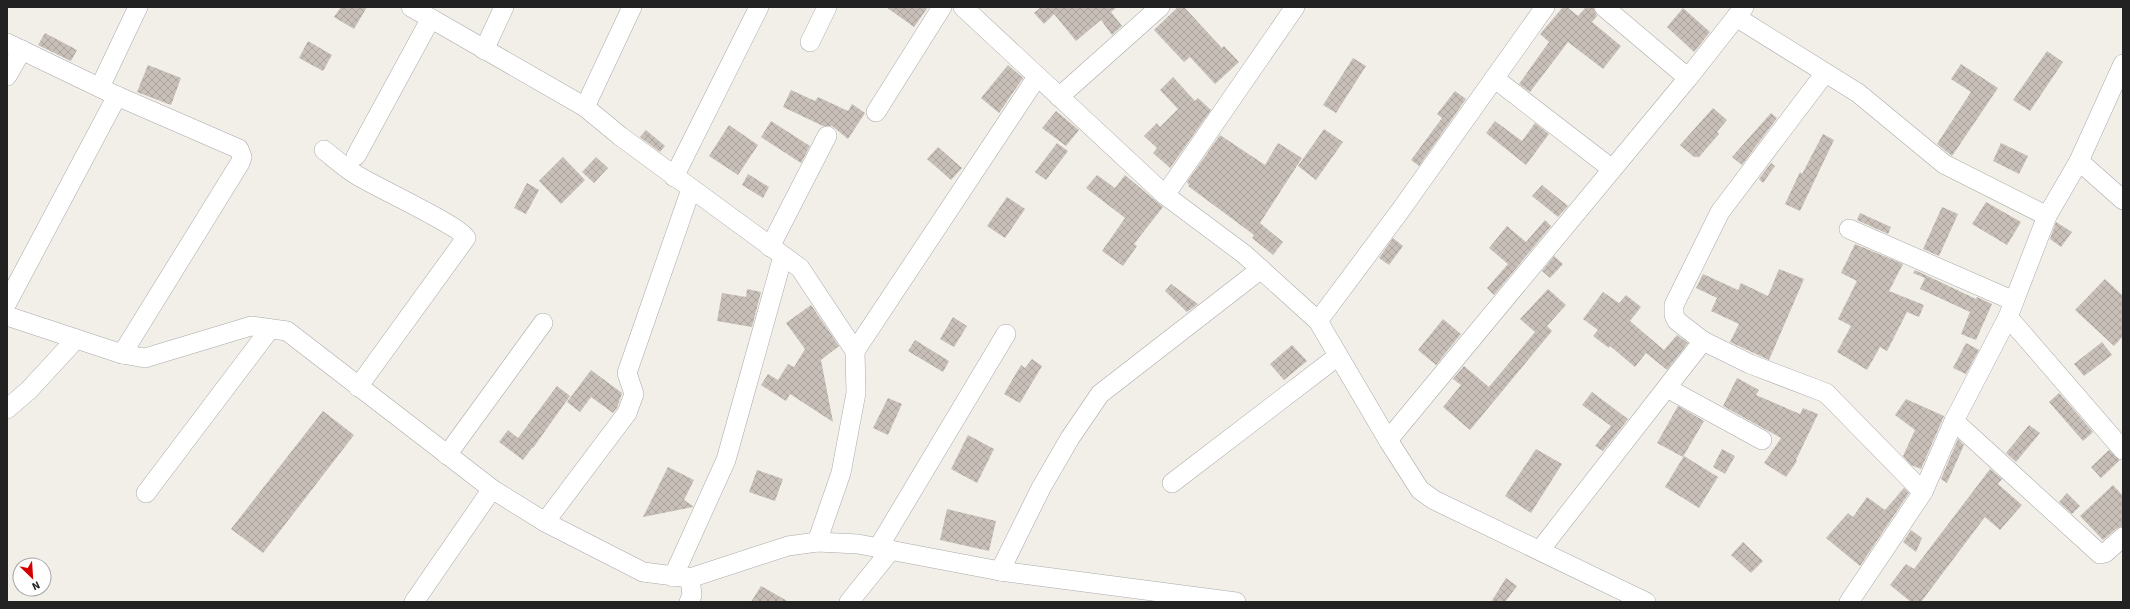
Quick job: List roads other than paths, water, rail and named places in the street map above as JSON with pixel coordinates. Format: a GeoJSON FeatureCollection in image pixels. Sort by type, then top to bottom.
{"type":"FeatureCollection","features":[{"type":"Feature","properties":{"kind":"street"},"geometry":{"type":"LineString","coordinates":[[7,303],[108,91],[138,7]]}},
{"type":"Feature","properties":{"kind":"street"},"geometry":{"type":"LineString","coordinates":[[411,7],[430,20],[585,107],[674,177],[800,268],[855,351],[855,400],[840,473],[817,542]]}},
{"type":"Feature","properties":{"kind":"street"},"geometry":{"type":"LineString","coordinates":[[484,50],[504,7]]}},
{"type":"Feature","properties":{"kind":"street"},"geometry":{"type":"LineString","coordinates":[[585,107],[632,7]]}},
{"type":"Feature","properties":{"kind":"street"},"geometry":{"type":"LineString","coordinates":[[674,177],[759,7]]}},
{"type":"Feature","properties":{"kind":"street"},"geometry":{"type":"LineString","coordinates":[[810,42],[827,7]]}},
{"type":"Feature","properties":{"kind":"street"},"geometry":{"type":"LineString","coordinates":[[876,112],[942,7]]}},
{"type":"Feature","properties":{"kind":"street"},"geometry":{"type":"LineString","coordinates":[[1059,97],[1160,7]]}},
{"type":"Feature","properties":{"kind":"street"},"geometry":{"type":"LineString","coordinates":[[1165,195],[1295,7]]}},
{"type":"Feature","properties":{"kind":"street"},"geometry":{"type":"LineString","coordinates":[[1318,321],[1400,211],[1545,7]]}},
{"type":"Feature","properties":{"kind":"street"},"geometry":{"type":"LineString","coordinates":[[1604,7],[1688,78]]}},
{"type":"Feature","properties":{"kind":"street"},"geometry":{"type":"LineString","coordinates":[[972,10],[1037,77],[1165,195],[1244,254],[1318,321],[1388,440],[1420,490],[1434,500],[1646,602]]}},
{"type":"Feature","properties":{"kind":"street"},"geometry":{"type":"LineString","coordinates":[[1388,440],[1688,78],[1740,12],[1825,73],[1858,93],[1944,164],[2047,216]]}},
{"type":"Feature","properties":{"kind":"street"},"geometry":{"type":"LineString","coordinates":[[356,156],[430,20]]}},
{"type":"Feature","properties":{"kind":"street"},"geometry":{"type":"LineString","coordinates":[[7,76],[15,46],[108,91],[239,149],[242,156],[240,163],[122,354]]}},
{"type":"Feature","properties":{"kind":"street"},"geometry":{"type":"LineString","coordinates":[[1849,602],[1923,492],[1954,421],[2011,309],[2047,216],[2079,161],[2123,64]]}},
{"type":"Feature","properties":{"kind":"street"},"geometry":{"type":"LineString","coordinates":[[1825,73],[1720,212],[1674,305],[1674,315],[1677,321],[1704,341],[1750,364],[1826,393],[1854,419],[1923,492]]}},
{"type":"Feature","properties":{"kind":"street"},"geometry":{"type":"LineString","coordinates":[[855,351],[1037,77]]}},
{"type":"Feature","properties":{"kind":"street"},"geometry":{"type":"LineString","coordinates":[[1494,78],[1612,169]]}},
{"type":"Feature","properties":{"kind":"street"},"geometry":{"type":"LineString","coordinates":[[681,578],[726,460],[777,251],[827,136]]}},
{"type":"Feature","properties":{"kind":"street"},"geometry":{"type":"LineString","coordinates":[[324,150],[355,174],[448,225],[464,235],[466,238],[358,387]]}},
{"type":"Feature","properties":{"kind":"street"},"geometry":{"type":"LineString","coordinates":[[2079,161],[2123,200]]}},
{"type":"Feature","properties":{"kind":"street"},"geometry":{"type":"LineString","coordinates":[[545,522],[627,413],[634,394],[626,372],[691,189]]}},
{"type":"Feature","properties":{"kind":"street"},"geometry":{"type":"LineString","coordinates":[[1849,229],[2011,309],[2123,450]]}},
{"type":"Feature","properties":{"kind":"street"},"geometry":{"type":"LineString","coordinates":[[1000,571],[1044,482],[1070,438],[1100,394],[1261,269]]}},
{"type":"Feature","properties":{"kind":"street"},"geometry":{"type":"LineString","coordinates":[[7,316],[122,354],[145,358],[251,326],[287,331],[492,489],[545,522],[643,572],[681,578],[788,546],[817,542],[858,544],[1000,571],[1236,602]]}},
{"type":"Feature","properties":{"kind":"street"},"geometry":{"type":"LineString","coordinates":[[447,455],[543,323]]}},
{"type":"Feature","properties":{"kind":"street"},"geometry":{"type":"LineString","coordinates":[[146,492],[270,329]]}},
{"type":"Feature","properties":{"kind":"street"},"geometry":{"type":"LineString","coordinates":[[849,602],[885,549],[1006,334]]}},
{"type":"Feature","properties":{"kind":"street"},"geometry":{"type":"LineString","coordinates":[[7,409],[29,390],[76,339]]}},
{"type":"Feature","properties":{"kind":"street"},"geometry":{"type":"LineString","coordinates":[[1540,550],[1704,341]]}},
{"type":"Feature","properties":{"kind":"street"},"geometry":{"type":"LineString","coordinates":[[1172,483],[1338,356]]}},
{"type":"Feature","properties":{"kind":"street"},"geometry":{"type":"LineString","coordinates":[[1667,388],[1762,440]]}},
{"type":"Feature","properties":{"kind":"street"},"geometry":{"type":"LineString","coordinates":[[1954,421],[2100,554],[2105,553],[2123,537]]}},
{"type":"Feature","properties":{"kind":"street"},"geometry":{"type":"LineString","coordinates":[[414,602],[492,489]]}},
{"type":"Feature","properties":{"kind":"street"},"geometry":{"type":"LineString","coordinates":[[681,578],[692,595],[689,602]]}}]}
